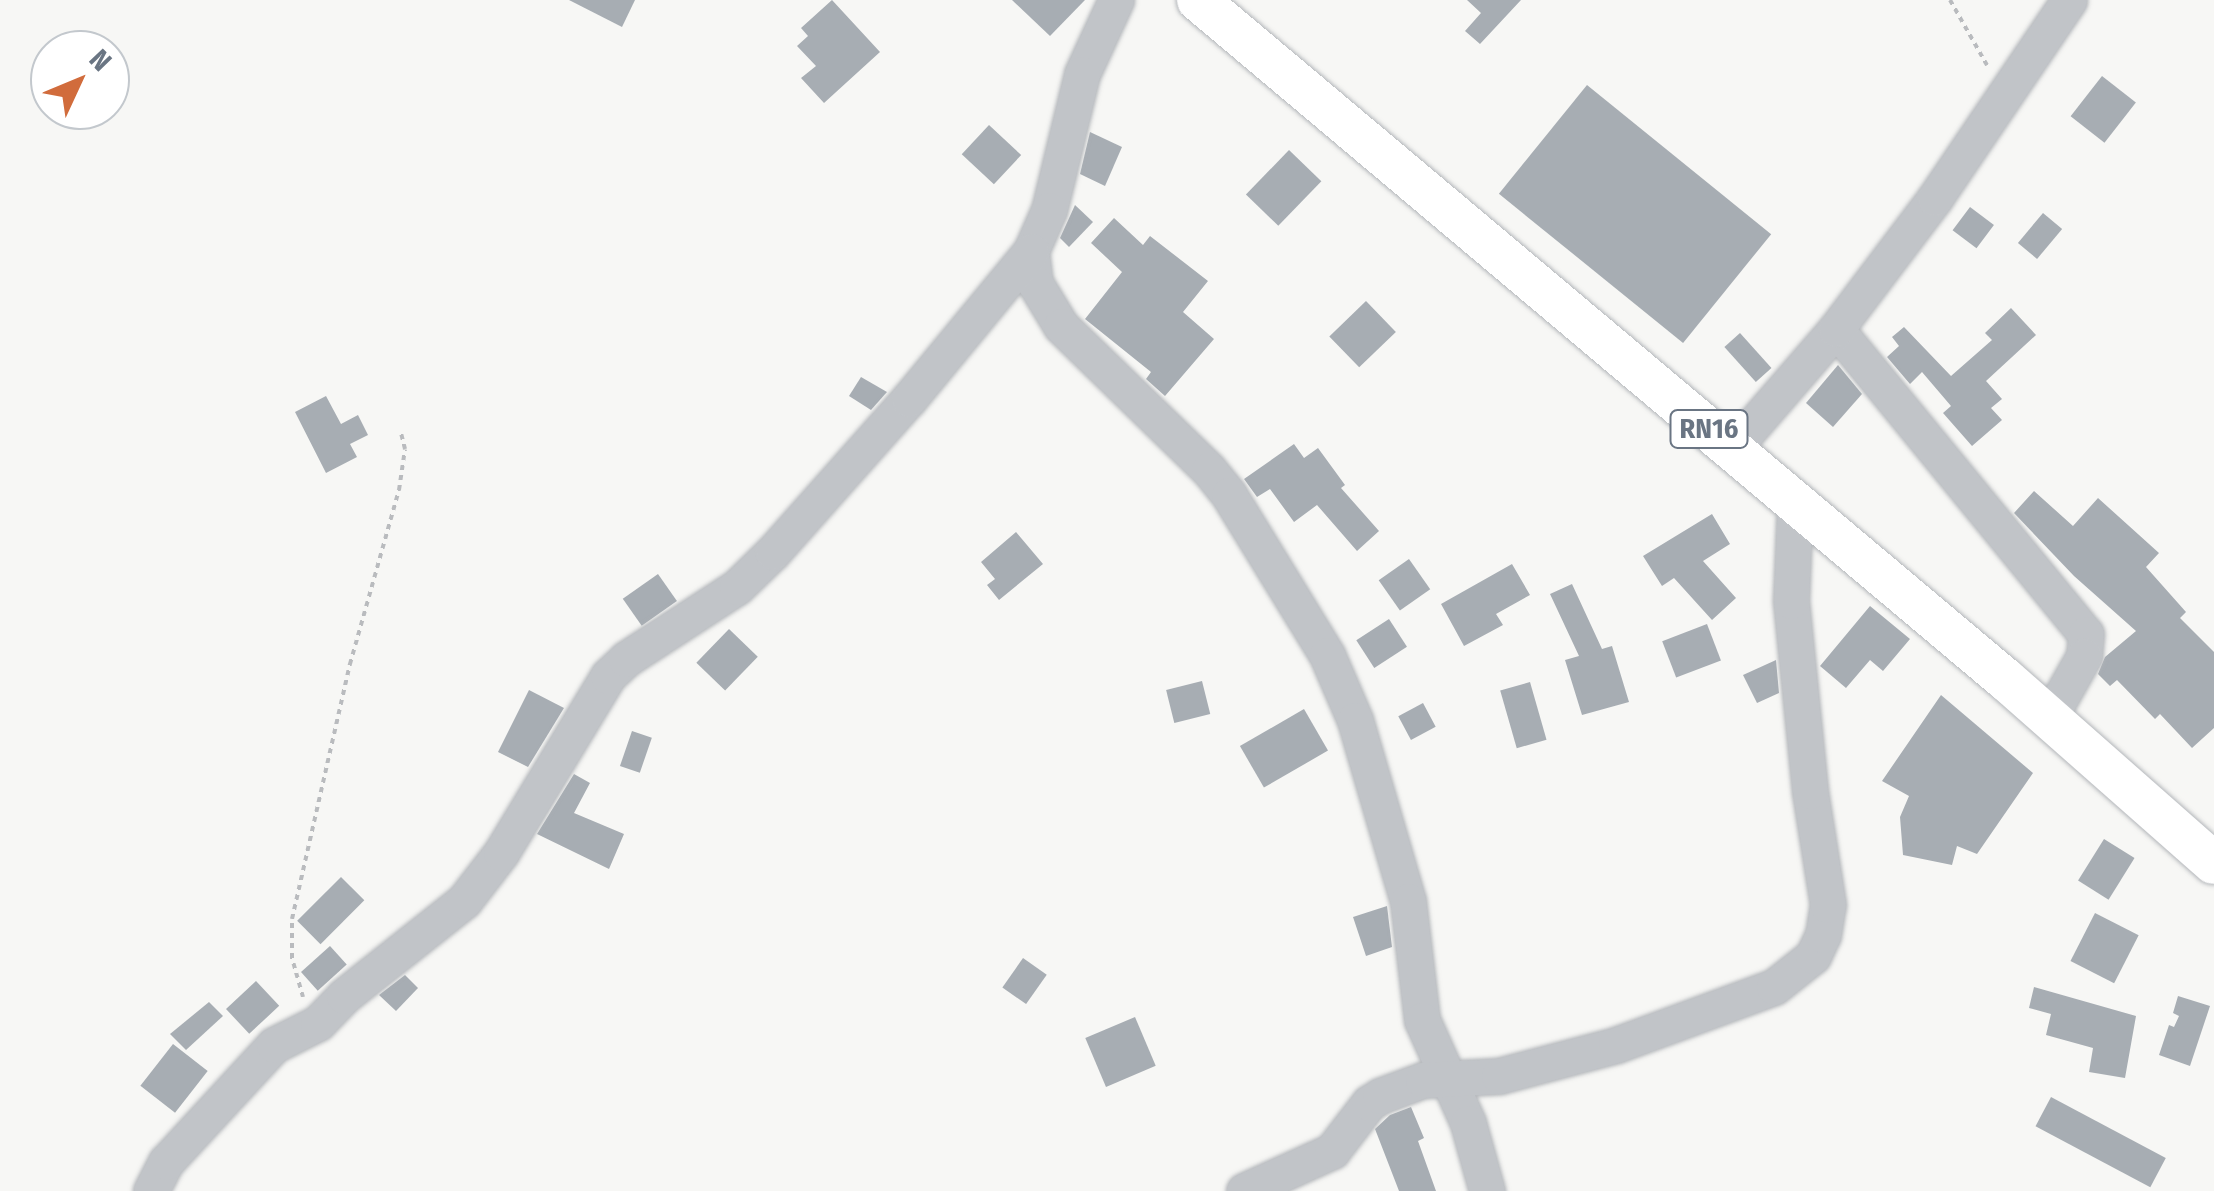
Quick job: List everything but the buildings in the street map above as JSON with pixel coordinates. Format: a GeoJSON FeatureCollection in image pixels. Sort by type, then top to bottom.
{"type":"FeatureCollection","features":[{"type":"Feature","properties":{"kind":"main road","name":"RN16"},"geometry":{"type":"LineString","coordinates":[[1198,0],[1795,501],[2214,863]]}},
{"type":"Feature","properties":{"kind":"street"},"geometry":{"type":"LineString","coordinates":[[151,1191],[166,1162],[274,1045],[312,1026],[464,901],[501,853],[608,676],[626,659],[737,587],[773,552],[909,400],[1030,251],[1049,210],[1082,74],[1116,0]]}},
{"type":"Feature","properties":{"kind":"street"},"geometry":{"type":"LineString","coordinates":[[1732,448],[1836,329],[2006,98],[2069,0]]}},
{"type":"Feature","properties":{"kind":"street"},"geometry":{"type":"LineString","coordinates":[[1030,251],[1044,304],[1096,363],[1209,470],[1328,655],[1354,720],[1403,882],[1422,1020],[1451,1078],[1486,1191]]}},
{"type":"Feature","properties":{"kind":"street"},"geometry":{"type":"LineString","coordinates":[[1836,329],[2086,634],[2084,656],[2049,718]]}},
{"type":"Feature","properties":{"kind":"street"},"geometry":{"type":"LineString","coordinates":[[1244,1191],[1332,1151],[1369,1103],[1380,1096],[1423,1080],[1499,1076],[1537,1067],[1681,1023],[1774,987],[1813,956],[1824,934],[1828,905],[1810,791],[1791,601],[1795,501]]}},
{"type":"Feature","properties":{"kind":"path"},"geometry":{"type":"LineString","coordinates":[[1950,0],[2006,98]]}},
{"type":"Feature","properties":{"kind":"path"},"geometry":{"type":"LineString","coordinates":[[312,1026],[292,958],[292,919],[350,664],[399,490],[404,449],[401,433]]}}]}
